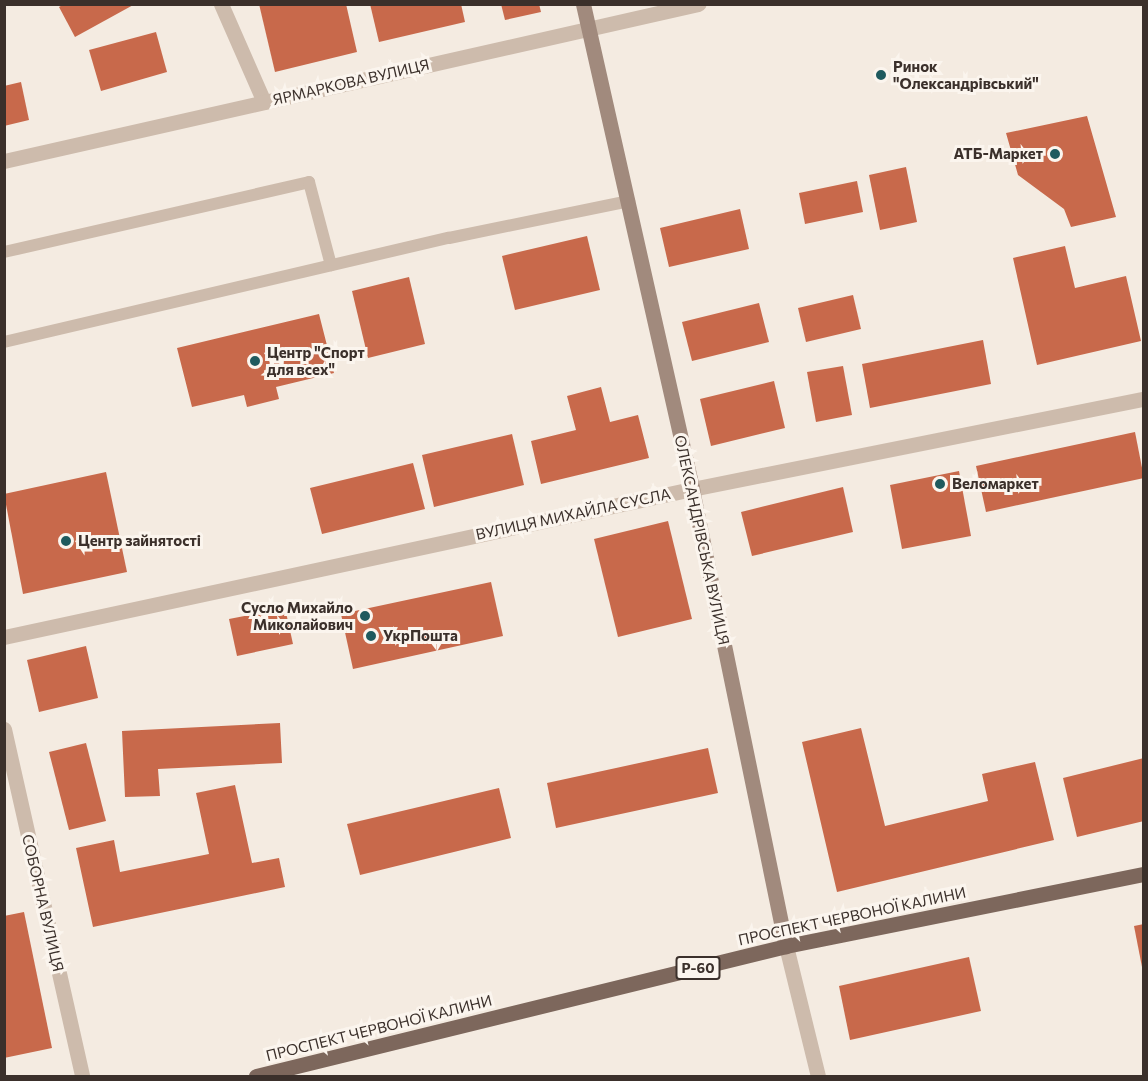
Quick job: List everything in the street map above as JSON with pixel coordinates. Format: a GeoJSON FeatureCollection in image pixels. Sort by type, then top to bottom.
{"type":"FeatureCollection","features":[{"type":"Feature","properties":{"kind":"main road","name":"ОЛЕКСАНДРІВСЬКА ВУЛИЦЯ"},"geometry":{"type":"LineString","coordinates":[[583,4],[692,489],[786,946]]}},
{"type":"Feature","properties":{"kind":"main road","name":"ПРОСПЕКТ ЧЕРВОНОЇ КАЛИНИ"},"geometry":{"type":"LineString","coordinates":[[256,1077],[786,946],[1143,874]]}},
{"type":"Feature","properties":{"kind":"street"},"geometry":{"type":"LineString","coordinates":[[221,4],[264,102]]}},
{"type":"Feature","properties":{"kind":"street","name":"ЯРМАРКОВА ВУЛИЦЯ"},"geometry":{"type":"LineString","coordinates":[[4,161],[698,4]]}},
{"type":"Feature","properties":{"kind":"street","name":"ВУЛИЦЯ МИХАЙЛА СУСЛА"},"geometry":{"type":"LineString","coordinates":[[4,637],[692,489],[1143,399]]}},
{"type":"Feature","properties":{"kind":"street","name":"СОБОРНА ВУЛИЦЯ"},"geometry":{"type":"LineString","coordinates":[[4,729],[82,1077]]}},
{"type":"Feature","properties":{"kind":"street","name":"ОЛЕКСАНДРІВСЬКА ВУЛИЦЯ"},"geometry":{"type":"LineString","coordinates":[[786,946],[818,1077]]}},
{"type":"Feature","properties":{"kind":"lane"},"geometry":{"type":"LineString","coordinates":[[4,252],[309,182],[331,265]]}},
{"type":"Feature","properties":{"kind":"lane"},"geometry":{"type":"LineString","coordinates":[[4,342],[331,265],[629,201]]}},
{"type":"Feature","properties":{"kind":"building"},"geometry":{"type":"Polygon","coordinates":[[[64,4],[135,4],[75,37],[59,7],[64,4]]]}},
{"type":"Feature","properties":{"kind":"building"},"geometry":{"type":"Polygon","coordinates":[[[259,4],[346,4],[357,52],[275,72],[259,4]]]}},
{"type":"Feature","properties":{"kind":"building"},"geometry":{"type":"Polygon","coordinates":[[[370,4],[461,4],[465,22],[379,42],[370,4]]]}},
{"type":"Feature","properties":{"kind":"building"},"geometry":{"type":"Polygon","coordinates":[[[501,4],[539,4],[541,12],[505,20],[501,4]]]}},
{"type":"Feature","properties":{"kind":"building"},"geometry":{"type":"Polygon","coordinates":[[[156,32],[167,72],[101,91],[89,50],[156,32]]]}},
{"type":"Feature","properties":{"kind":"building"},"geometry":{"type":"Polygon","coordinates":[[[21,82],[29,120],[4,126],[4,86],[21,82]]]}},
{"type":"Feature","properties":{"kind":"building","name":"АТБ-Маркет"},"geometry":{"type":"Polygon","coordinates":[[[1087,116],[1116,217],[1071,227],[1064,209],[1018,175],[1006,133],[1087,116]]]}},
{"type":"Feature","properties":{"kind":"building"},"geometry":{"type":"Polygon","coordinates":[[[906,167],[917,222],[880,230],[869,175],[906,167]]]}},
{"type":"Feature","properties":{"kind":"building"},"geometry":{"type":"Polygon","coordinates":[[[857,181],[863,212],[805,224],[799,193],[857,181]]]}},
{"type":"Feature","properties":{"kind":"building"},"geometry":{"type":"Polygon","coordinates":[[[740,209],[749,249],[669,267],[660,228],[740,209]]]}},
{"type":"Feature","properties":{"kind":"building"},"geometry":{"type":"Polygon","coordinates":[[[587,236],[600,290],[515,310],[502,256],[587,236]]]}},
{"type":"Feature","properties":{"kind":"building"},"geometry":{"type":"Polygon","coordinates":[[[1065,246],[1075,288],[1126,276],[1141,341],[1037,365],[1013,258],[1065,246]]]}},
{"type":"Feature","properties":{"kind":"building"},"geometry":{"type":"Polygon","coordinates":[[[409,277],[425,344],[368,358],[352,291],[409,277]]]}},
{"type":"Feature","properties":{"kind":"building"},"geometry":{"type":"Polygon","coordinates":[[[853,295],[861,329],[806,342],[798,308],[853,295]]]}},
{"type":"Feature","properties":{"kind":"building"},"geometry":{"type":"Polygon","coordinates":[[[759,303],[769,342],[692,361],[682,322],[759,303]]]}},
{"type":"Feature","properties":{"kind":"building","name":"Центр \"Спорт для всех\""},"geometry":{"type":"Polygon","coordinates":[[[319,314],[334,373],[276,387],[279,399],[247,407],[244,395],[192,407],[177,348],[319,314]]]}},
{"type":"Feature","properties":{"kind":"building"},"geometry":{"type":"Polygon","coordinates":[[[983,340],[991,384],[870,408],[862,364],[983,340]]]}},
{"type":"Feature","properties":{"kind":"building"},"geometry":{"type":"Polygon","coordinates":[[[843,366],[852,415],[816,422],[807,372],[843,366]]]}},
{"type":"Feature","properties":{"kind":"building"},"geometry":{"type":"Polygon","coordinates":[[[774,381],[785,428],[711,446],[700,399],[774,381]]]}},
{"type":"Feature","properties":{"kind":"building"},"geometry":{"type":"Polygon","coordinates":[[[601,387],[610,422],[638,415],[649,458],[541,484],[531,441],[576,430],[567,396],[601,387]]]}},
{"type":"Feature","properties":{"kind":"building"},"geometry":{"type":"Polygon","coordinates":[[[1135,432],[1144,478],[986,512],[976,466],[1135,432]]]}},
{"type":"Feature","properties":{"kind":"building"},"geometry":{"type":"Polygon","coordinates":[[[512,434],[524,485],[434,507],[422,455],[512,434]]]}},
{"type":"Feature","properties":{"kind":"building"},"geometry":{"type":"Polygon","coordinates":[[[413,463],[425,509],[322,534],[310,488],[413,463]]]}},
{"type":"Feature","properties":{"kind":"building"},"geometry":{"type":"Polygon","coordinates":[[[959,471],[971,536],[902,549],[890,485],[959,471]]]}},
{"type":"Feature","properties":{"kind":"building","name":"Центр зайнятості"},"geometry":{"type":"Polygon","coordinates":[[[106,472],[127,572],[23,594],[4,494],[106,472]]]}},
{"type":"Feature","properties":{"kind":"building"},"geometry":{"type":"Polygon","coordinates":[[[843,487],[853,532],[752,556],[741,512],[843,487]]]}},
{"type":"Feature","properties":{"kind":"building"},"geometry":{"type":"Polygon","coordinates":[[[668,521],[692,619],[618,637],[594,539],[668,521]]]}},
{"type":"Feature","properties":{"kind":"building"},"geometry":{"type":"Polygon","coordinates":[[[491,582],[503,636],[353,669],[341,614],[491,582]]]}},
{"type":"Feature","properties":{"kind":"building"},"geometry":{"type":"Polygon","coordinates":[[[285,608],[293,644],[237,656],[229,619],[285,608]]]}},
{"type":"Feature","properties":{"kind":"building"},"geometry":{"type":"Polygon","coordinates":[[[86,646],[98,698],[39,712],[27,660],[86,646]]]}},
{"type":"Feature","properties":{"kind":"building"},"geometry":{"type":"Polygon","coordinates":[[[280,723],[282,763],[158,769],[160,796],[125,797],[122,731],[280,723]]]}},
{"type":"Feature","properties":{"kind":"building"},"geometry":{"type":"Polygon","coordinates":[[[861,728],[885,826],[988,801],[982,774],[1035,762],[1054,840],[837,892],[802,742],[861,728]]]}},
{"type":"Feature","properties":{"kind":"building"},"geometry":{"type":"Polygon","coordinates":[[[86,743],[106,821],[69,830],[49,752],[86,743]]]}},
{"type":"Feature","properties":{"kind":"building"},"geometry":{"type":"Polygon","coordinates":[[[708,748],[718,793],[556,828],[547,783],[708,748]]]}},
{"type":"Feature","properties":{"kind":"building"},"geometry":{"type":"Polygon","coordinates":[[[1144,758],[1144,821],[1077,837],[1063,778],[1144,758]]]}},
{"type":"Feature","properties":{"kind":"building"},"geometry":{"type":"Polygon","coordinates":[[[235,785],[252,863],[279,858],[285,887],[93,927],[76,848],[114,840],[120,872],[209,854],[196,793],[235,785]]]}},
{"type":"Feature","properties":{"kind":"building"},"geometry":{"type":"Polygon","coordinates":[[[499,788],[511,838],[360,875],[347,824],[499,788]]]}},
{"type":"Feature","properties":{"kind":"building"},"geometry":{"type":"Polygon","coordinates":[[[24,912],[52,1048],[4,1058],[4,916],[24,912]]]}},
{"type":"Feature","properties":{"kind":"building"},"geometry":{"type":"Polygon","coordinates":[[[1144,924],[1144,967],[1142,967],[1134,926],[1144,924]]]}},
{"type":"Feature","properties":{"kind":"building"},"geometry":{"type":"Polygon","coordinates":[[[969,957],[981,1011],[850,1040],[839,986],[969,957]]]}},
{"type":"Feature","properties":{"kind":"place","name":"Ринок \"Олександрівський\""},"geometry":{"type":"Point","coordinates":[881,75]}},
{"type":"Feature","properties":{"kind":"place","name":"АТБ-Маркет"},"geometry":{"type":"Point","coordinates":[1055,154]}},
{"type":"Feature","properties":{"kind":"place","name":"Центр \"Спорт для всех\""},"geometry":{"type":"Point","coordinates":[255,361]}},
{"type":"Feature","properties":{"kind":"place","name":"Веломаркет"},"geometry":{"type":"Point","coordinates":[940,484]}},
{"type":"Feature","properties":{"kind":"place","name":"Центр зайнятості"},"geometry":{"type":"Point","coordinates":[66,541]}},
{"type":"Feature","properties":{"kind":"place","name":"Сусло Михайло Миколайович"},"geometry":{"type":"Point","coordinates":[365,616]}},
{"type":"Feature","properties":{"kind":"place","name":"УкрПошта"},"geometry":{"type":"Point","coordinates":[371,636]}}]}
